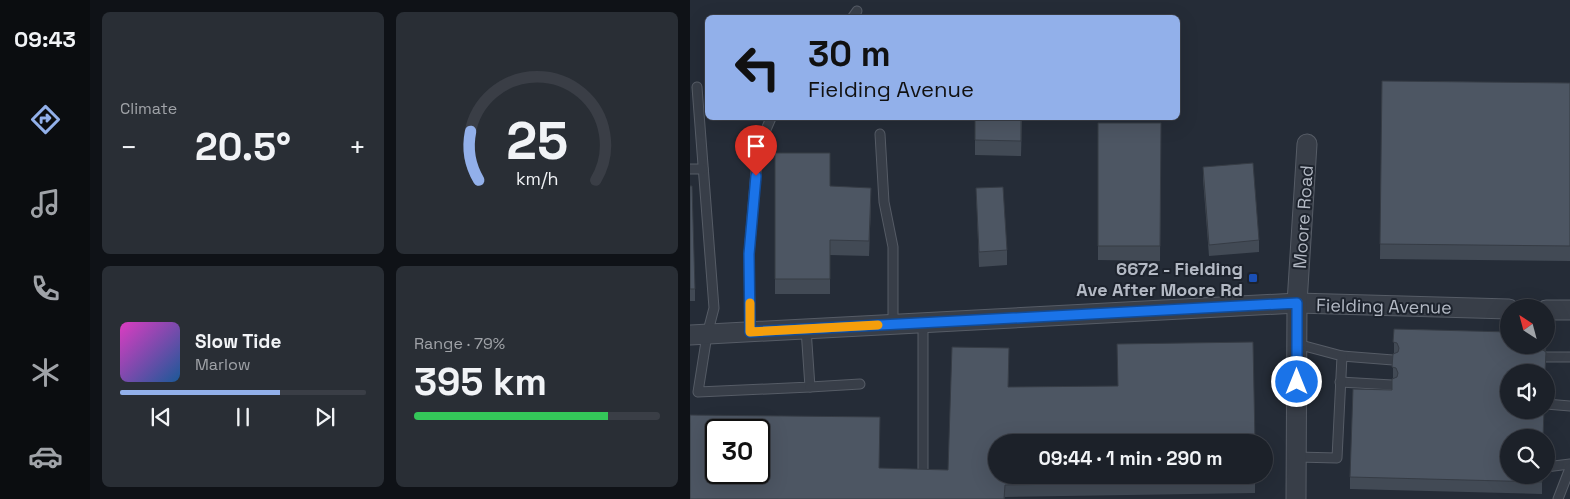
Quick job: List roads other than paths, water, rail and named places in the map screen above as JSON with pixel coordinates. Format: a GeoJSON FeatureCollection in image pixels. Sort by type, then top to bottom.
{"type":"FeatureCollection","features":[{"type":"Feature","properties":{"kind":"street","name":"Moore Road"},"geometry":{"type":"LineString","coordinates":[[1296,499],[1297,303],[1307,144]]}},
{"type":"Feature","properties":{"kind":"street","name":"Fielding Avenue"},"geometry":{"type":"LineString","coordinates":[[699,335],[1297,303],[1500,309]]}},
{"type":"Feature","properties":{"kind":"street"},"geometry":{"type":"LineString","coordinates":[[1555,310],[1570,310]]}},
{"type":"Feature","properties":{"kind":"lane"},"geometry":{"type":"LineString","coordinates":[[697,87],[714,308],[699,335],[694,392],[860,384]]}},
{"type":"Feature","properties":{"kind":"lane"},"geometry":{"type":"LineString","coordinates":[[750,332],[749,254],[758,148],[770,120]]}},
{"type":"Feature","properties":{"kind":"lane"},"geometry":{"type":"LineString","coordinates":[[880,134],[884,202],[893,247],[893,324]]}},
{"type":"Feature","properties":{"kind":"lane"},"geometry":{"type":"LineString","coordinates":[[690,169],[703,169]]}},
{"type":"Feature","properties":{"kind":"lane"},"geometry":{"type":"LineString","coordinates":[[923,323],[923,472]]}},
{"type":"Feature","properties":{"kind":"lane"},"geometry":{"type":"LineString","coordinates":[[806,329],[810,387]]}},
{"type":"Feature","properties":{"kind":"lane"},"geometry":{"type":"LineString","coordinates":[[1297,344],[1342,356],[1393,360]]}},
{"type":"Feature","properties":{"kind":"lane"},"geometry":{"type":"LineString","coordinates":[[1296,457],[1337,458],[1342,356]]}},
{"type":"Feature","properties":{"kind":"lane"},"geometry":{"type":"LineString","coordinates":[[1546,357],[1570,357]]}},
{"type":"Feature","properties":{"kind":"lane"},"geometry":{"type":"LineString","coordinates":[[1340,382],[1392,385]]}},
{"type":"Feature","properties":{"kind":"lane"},"geometry":{"type":"LineString","coordinates":[[1555,405],[1570,406]]}},
{"type":"Feature","properties":{"kind":"lane"},"geometry":{"type":"LineString","coordinates":[[1555,467],[1570,466],[1558,499]]}},
{"type":"Feature","properties":{"kind":"place","name":"6672 - Fielding Ave After Moore Rd"},"geometry":{"type":"Point","coordinates":[1253,278]}}]}
